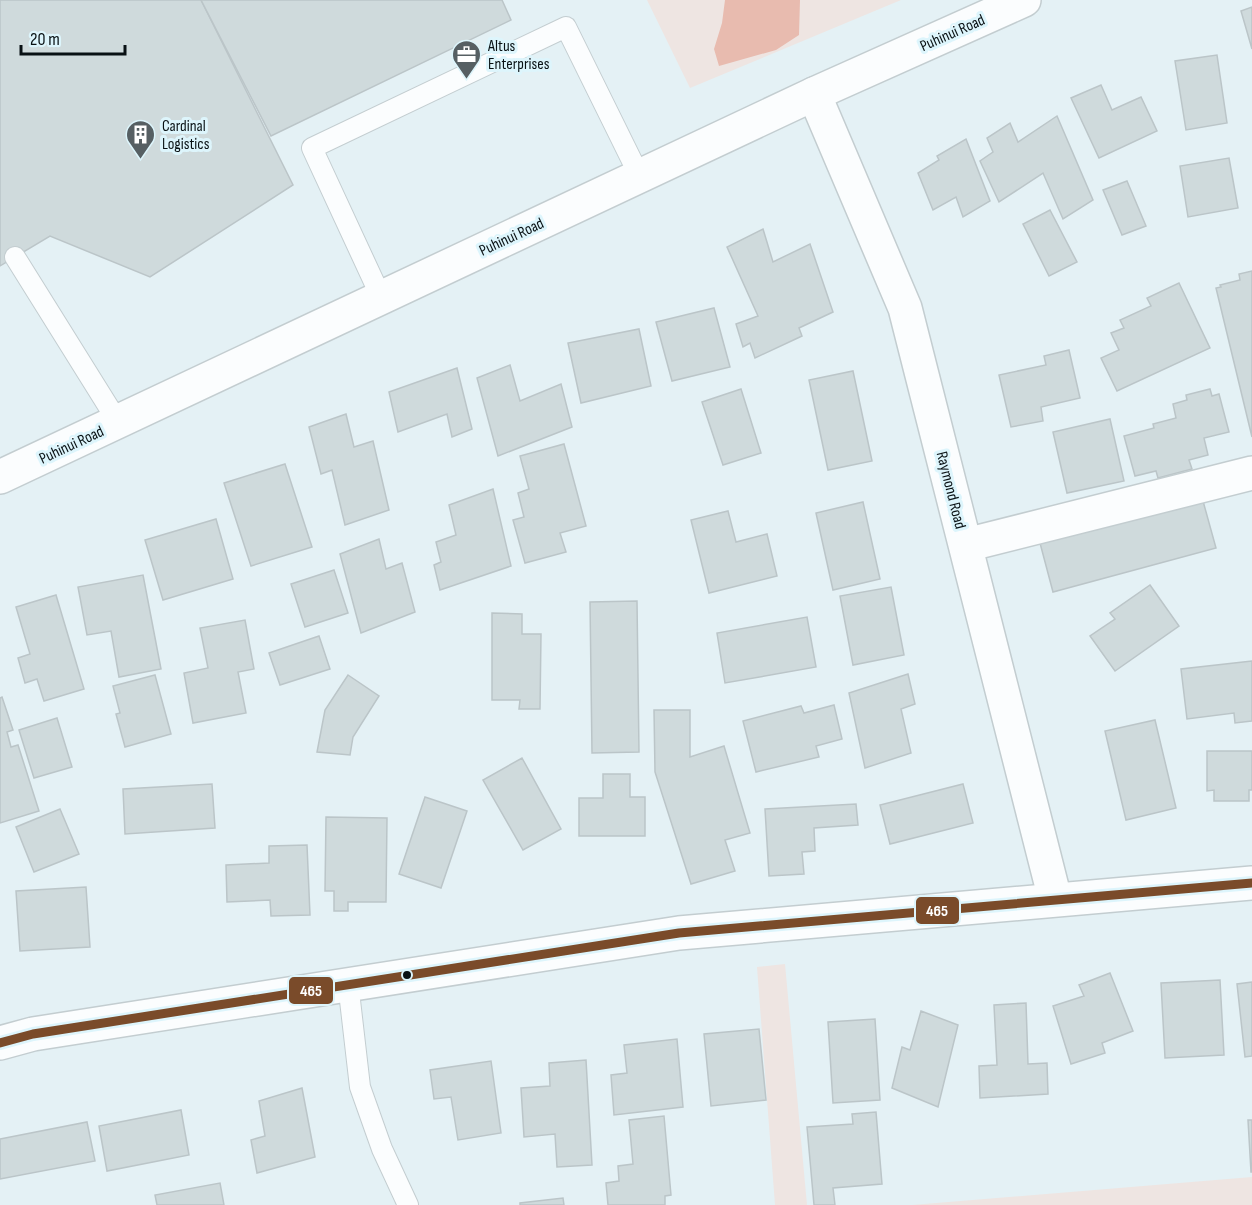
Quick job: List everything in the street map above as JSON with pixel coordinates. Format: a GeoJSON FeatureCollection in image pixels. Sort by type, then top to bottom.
{"type":"FeatureCollection","features":[{"type":"Feature","properties":{"kind":"street","name":"Puhinui Road"},"geometry":{"type":"LineString","coordinates":[[0,477],[1004,4]]}},
{"type":"Feature","properties":{"kind":"street","name":"Raymond Road"},"geometry":{"type":"LineString","coordinates":[[814,94],[905,308],[1054,899]]}},
{"type":"Feature","properties":{"kind":"street"},"geometry":{"type":"LineString","coordinates":[[966,545],[1252,473]]}},
{"type":"Feature","properties":{"kind":"street"},"geometry":{"type":"LineString","coordinates":[[0,1043],[33,1034],[679,933],[1252,883]]}},
{"type":"Feature","properties":{"kind":"lane"},"geometry":{"type":"LineString","coordinates":[[381,297],[312,148],[566,27],[640,177]]}},
{"type":"Feature","properties":{"kind":"lane"},"geometry":{"type":"LineString","coordinates":[[15,257],[118,422]]}},
{"type":"Feature","properties":{"kind":"lane"},"geometry":{"type":"LineString","coordinates":[[348,983],[360,1088],[382,1149],[408,1205]]}},
{"type":"Feature","properties":{"kind":"shaded area"},"geometry":{"type":"Polygon","coordinates":[[[647,0],[901,0],[690,88],[647,0]]]}},
{"type":"Feature","properties":{"kind":"shaded area"},"geometry":{"type":"Polygon","coordinates":[[[725,0],[800,0],[799,35],[776,50],[719,66],[714,49],[722,23],[725,0]]]}},
{"type":"Feature","properties":{"kind":"shaded area"},"geometry":{"type":"Polygon","coordinates":[[[785,964],[807,1205],[775,1205],[757,967],[785,964]]]}},
{"type":"Feature","properties":{"kind":"shaded area"},"geometry":{"type":"Polygon","coordinates":[[[1252,1177],[1252,1205],[912,1205],[1252,1177]]]}},
{"type":"Feature","properties":{"kind":"building","name":"Cardinal Logistics"},"geometry":{"type":"Polygon","coordinates":[[[0,0],[201,0],[293,185],[150,277],[50,236],[0,266],[0,0]]]}},
{"type":"Feature","properties":{"kind":"building"},"geometry":{"type":"Polygon","coordinates":[[[201,0],[502,0],[511,20],[271,136],[201,0]]]}},
{"type":"Feature","properties":{"kind":"building"},"geometry":{"type":"Polygon","coordinates":[[[1252,7],[1252,49],[1241,11],[1252,7]]]}},
{"type":"Feature","properties":{"kind":"building"},"geometry":{"type":"Polygon","coordinates":[[[1217,55],[1227,123],[1186,130],[1175,61],[1217,55]]]}},
{"type":"Feature","properties":{"kind":"building"},"geometry":{"type":"Polygon","coordinates":[[[1101,85],[1112,110],[1141,97],[1157,131],[1099,158],[1071,98],[1101,85]]]}},
{"type":"Feature","properties":{"kind":"building"},"geometry":{"type":"Polygon","coordinates":[[[1057,116],[1093,200],[1063,219],[1043,173],[999,202],[980,161],[993,152],[987,138],[1010,123],[1018,142],[1057,116]]]}},
{"type":"Feature","properties":{"kind":"building"},"geometry":{"type":"Polygon","coordinates":[[[966,139],[990,201],[963,217],[956,197],[933,210],[918,173],[939,160],[937,156],[966,139]]]}},
{"type":"Feature","properties":{"kind":"building"},"geometry":{"type":"Polygon","coordinates":[[[1229,158],[1238,208],[1188,217],[1180,166],[1229,158]]]}},
{"type":"Feature","properties":{"kind":"building"},"geometry":{"type":"Polygon","coordinates":[[[1127,181],[1146,226],[1122,235],[1103,190],[1127,181]]]}},
{"type":"Feature","properties":{"kind":"building"},"geometry":{"type":"Polygon","coordinates":[[[1050,210],[1077,262],[1049,276],[1023,224],[1050,210]]]}},
{"type":"Feature","properties":{"kind":"building"},"geometry":{"type":"Polygon","coordinates":[[[763,229],[773,262],[810,244],[833,312],[799,328],[802,336],[755,358],[750,343],[743,347],[736,324],[758,316],[727,247],[763,229]]]}},
{"type":"Feature","properties":{"kind":"building"},"geometry":{"type":"Polygon","coordinates":[[[1252,271],[1252,437],[1216,288],[1240,280],[1239,274],[1252,271]]]}},
{"type":"Feature","properties":{"kind":"building"},"geometry":{"type":"Polygon","coordinates":[[[1179,283],[1210,348],[1117,391],[1101,358],[1119,350],[1111,333],[1124,328],[1120,320],[1151,306],[1147,298],[1179,283]]]}},
{"type":"Feature","properties":{"kind":"building"},"geometry":{"type":"Polygon","coordinates":[[[714,308],[730,367],[672,381],[656,322],[714,308]]]}},
{"type":"Feature","properties":{"kind":"building"},"geometry":{"type":"Polygon","coordinates":[[[639,329],[651,386],[581,403],[568,343],[639,329]]]}},
{"type":"Feature","properties":{"kind":"building"},"geometry":{"type":"Polygon","coordinates":[[[1069,350],[1080,398],[1041,407],[1043,421],[1011,427],[999,375],[1046,365],[1044,356],[1069,350]]]}},
{"type":"Feature","properties":{"kind":"building"},"geometry":{"type":"Polygon","coordinates":[[[510,365],[520,401],[561,384],[572,427],[498,456],[477,378],[510,365]]]}},
{"type":"Feature","properties":{"kind":"building"},"geometry":{"type":"Polygon","coordinates":[[[457,368],[472,429],[452,437],[447,414],[398,432],[389,392],[457,368]]]}},
{"type":"Feature","properties":{"kind":"building"},"geometry":{"type":"Polygon","coordinates":[[[853,371],[872,461],[828,470],[809,380],[853,371]]]}},
{"type":"Feature","properties":{"kind":"building"},"geometry":{"type":"Polygon","coordinates":[[[741,389],[761,453],[723,465],[702,402],[741,389]]]}},
{"type":"Feature","properties":{"kind":"building"},"geometry":{"type":"Polygon","coordinates":[[[1210,389],[1212,396],[1219,394],[1229,432],[1204,438],[1208,455],[1189,460],[1192,469],[1158,478],[1156,471],[1135,476],[1124,436],[1154,428],[1153,424],[1176,418],[1173,404],[1187,400],[1186,395],[1210,389]]]}},
{"type":"Feature","properties":{"kind":"building"},"geometry":{"type":"Polygon","coordinates":[[[346,414],[354,447],[373,441],[389,510],[345,525],[332,470],[321,474],[309,427],[346,414]]]}},
{"type":"Feature","properties":{"kind":"building"},"geometry":{"type":"Polygon","coordinates":[[[1110,419],[1124,481],[1067,493],[1053,432],[1110,419]]]}},
{"type":"Feature","properties":{"kind":"building"},"geometry":{"type":"Polygon","coordinates":[[[564,444],[586,526],[560,533],[566,552],[525,563],[513,520],[524,517],[518,493],[529,489],[520,456],[564,444]]]}},
{"type":"Feature","properties":{"kind":"building"},"geometry":{"type":"Polygon","coordinates":[[[285,464],[312,547],[251,566],[224,483],[285,464]]]}},
{"type":"Feature","properties":{"kind":"building"},"geometry":{"type":"Polygon","coordinates":[[[493,489],[511,566],[440,590],[434,565],[441,562],[436,542],[456,535],[449,505],[493,489]]]}},
{"type":"Feature","properties":{"kind":"building"},"geometry":{"type":"Polygon","coordinates":[[[1203,501],[1216,548],[1053,592],[1040,543],[1203,501]]]}},
{"type":"Feature","properties":{"kind":"building"},"geometry":{"type":"Polygon","coordinates":[[[863,502],[880,579],[833,590],[816,513],[863,502]]]}},
{"type":"Feature","properties":{"kind":"building"},"geometry":{"type":"Polygon","coordinates":[[[728,511],[736,542],[767,534],[777,576],[709,593],[691,520],[728,511]]]}},
{"type":"Feature","properties":{"kind":"building"},"geometry":{"type":"Polygon","coordinates":[[[216,519],[233,579],[163,600],[145,540],[216,519]]]}},
{"type":"Feature","properties":{"kind":"building"},"geometry":{"type":"Polygon","coordinates":[[[379,539],[386,569],[402,563],[415,612],[361,633],[340,554],[379,539]]]}},
{"type":"Feature","properties":{"kind":"building"},"geometry":{"type":"Polygon","coordinates":[[[334,570],[348,613],[305,627],[291,584],[334,570]]]}},
{"type":"Feature","properties":{"kind":"building"},"geometry":{"type":"Polygon","coordinates":[[[143,575],[161,669],[119,677],[111,631],[87,635],[78,587],[143,575]]]}},
{"type":"Feature","properties":{"kind":"building"},"geometry":{"type":"Polygon","coordinates":[[[1150,585],[1179,626],[1115,671],[1090,636],[1115,619],[1110,613],[1150,585]]]}},
{"type":"Feature","properties":{"kind":"building"},"geometry":{"type":"Polygon","coordinates":[[[891,587],[904,655],[853,665],[840,596],[891,587]]]}},
{"type":"Feature","properties":{"kind":"building"},"geometry":{"type":"Polygon","coordinates":[[[56,595],[84,689],[44,701],[37,679],[25,683],[18,658],[30,654],[16,607],[56,595]]]}},
{"type":"Feature","properties":{"kind":"building"},"geometry":{"type":"Polygon","coordinates":[[[637,601],[639,752],[592,753],[590,602],[637,601]]]}},
{"type":"Feature","properties":{"kind":"building"},"geometry":{"type":"Polygon","coordinates":[[[492,613],[522,614],[522,634],[541,634],[540,709],[519,709],[520,700],[492,700],[492,613]]]}},
{"type":"Feature","properties":{"kind":"building"},"geometry":{"type":"Polygon","coordinates":[[[807,617],[816,667],[725,683],[717,633],[807,617]]]}},
{"type":"Feature","properties":{"kind":"building"},"geometry":{"type":"Polygon","coordinates":[[[245,620],[254,669],[238,672],[246,713],[193,723],[184,673],[208,668],[200,628],[245,620]]]}},
{"type":"Feature","properties":{"kind":"building"},"geometry":{"type":"Polygon","coordinates":[[[319,636],[330,669],[280,685],[269,653],[319,636]]]}},
{"type":"Feature","properties":{"kind":"building"},"geometry":{"type":"Polygon","coordinates":[[[1252,661],[1252,721],[1235,723],[1234,713],[1187,719],[1181,669],[1252,661]]]}},
{"type":"Feature","properties":{"kind":"building"},"geometry":{"type":"Polygon","coordinates":[[[908,674],[915,704],[901,709],[911,753],[865,768],[849,693],[908,674]]]}},
{"type":"Feature","properties":{"kind":"building"},"geometry":{"type":"Polygon","coordinates":[[[155,675],[171,734],[125,747],[116,714],[120,713],[113,686],[155,675]]]}},
{"type":"Feature","properties":{"kind":"building"},"geometry":{"type":"Polygon","coordinates":[[[348,675],[379,696],[353,737],[350,755],[317,752],[325,710],[348,675]]]}},
{"type":"Feature","properties":{"kind":"building"},"geometry":{"type":"Polygon","coordinates":[[[2,697],[13,730],[7,732],[11,747],[18,745],[39,811],[0,823],[0,698],[2,697]]]}},
{"type":"Feature","properties":{"kind":"building"},"geometry":{"type":"Polygon","coordinates":[[[834,705],[842,739],[816,746],[819,757],[756,772],[743,721],[801,706],[804,713],[834,705]]]}},
{"type":"Feature","properties":{"kind":"building"},"geometry":{"type":"Polygon","coordinates":[[[654,710],[690,710],[690,757],[724,746],[750,833],[725,840],[735,871],[691,884],[655,772],[654,710]]]}},
{"type":"Feature","properties":{"kind":"building"},"geometry":{"type":"Polygon","coordinates":[[[57,718],[72,767],[34,778],[19,730],[57,718]]]}},
{"type":"Feature","properties":{"kind":"building"},"geometry":{"type":"Polygon","coordinates":[[[1155,720],[1176,808],[1126,820],[1105,731],[1155,720]]]}},
{"type":"Feature","properties":{"kind":"building"},"geometry":{"type":"Polygon","coordinates":[[[1207,751],[1252,751],[1252,790],[1249,790],[1249,801],[1214,801],[1214,790],[1207,791],[1207,751]]]}},
{"type":"Feature","properties":{"kind":"building"},"geometry":{"type":"Polygon","coordinates":[[[522,758],[561,829],[523,850],[483,780],[522,758]]]}},
{"type":"Feature","properties":{"kind":"building"},"geometry":{"type":"Polygon","coordinates":[[[603,774],[630,774],[630,797],[645,797],[645,836],[579,836],[579,798],[603,798],[603,774]]]}},
{"type":"Feature","properties":{"kind":"building"},"geometry":{"type":"Polygon","coordinates":[[[212,784],[215,828],[125,834],[123,789],[212,784]]]}},
{"type":"Feature","properties":{"kind":"building"},"geometry":{"type":"Polygon","coordinates":[[[963,784],[973,823],[890,844],[880,805],[963,784]]]}},
{"type":"Feature","properties":{"kind":"building"},"geometry":{"type":"Polygon","coordinates":[[[425,797],[467,811],[441,888],[399,874],[425,797]]]}},
{"type":"Feature","properties":{"kind":"building"},"geometry":{"type":"Polygon","coordinates":[[[856,804],[858,825],[814,828],[815,851],[802,852],[804,874],[769,876],[765,809],[856,804]]]}},
{"type":"Feature","properties":{"kind":"building"},"geometry":{"type":"Polygon","coordinates":[[[60,809],[79,854],[34,872],[16,827],[60,809]]]}},
{"type":"Feature","properties":{"kind":"building"},"geometry":{"type":"Polygon","coordinates":[[[326,817],[387,818],[386,902],[348,902],[348,911],[334,911],[334,891],[325,891],[326,817]]]}},
{"type":"Feature","properties":{"kind":"building"},"geometry":{"type":"Polygon","coordinates":[[[307,845],[310,915],[271,916],[270,900],[227,902],[226,865],[269,863],[269,846],[307,845]]]}},
{"type":"Feature","properties":{"kind":"building"},"geometry":{"type":"Polygon","coordinates":[[[86,887],[90,947],[20,951],[16,891],[86,887]]]}},
{"type":"Feature","properties":{"kind":"building"},"geometry":{"type":"Polygon","coordinates":[[[1110,973],[1133,1031],[1102,1043],[1105,1053],[1071,1064],[1053,1006],[1084,996],[1079,985],[1110,973]]]}},
{"type":"Feature","properties":{"kind":"building"},"geometry":{"type":"Polygon","coordinates":[[[1220,980],[1224,1055],[1165,1058],[1161,983],[1220,980]]]}},
{"type":"Feature","properties":{"kind":"building"},"geometry":{"type":"Polygon","coordinates":[[[1252,982],[1252,1056],[1245,1057],[1237,984],[1252,982]]]}},
{"type":"Feature","properties":{"kind":"building"},"geometry":{"type":"Polygon","coordinates":[[[1026,1003],[1028,1064],[1047,1063],[1048,1094],[980,1098],[979,1066],[997,1065],[994,1005],[1026,1003]]]}},
{"type":"Feature","properties":{"kind":"building"},"geometry":{"type":"Polygon","coordinates":[[[921,1011],[958,1025],[938,1107],[892,1088],[902,1047],[910,1050],[921,1011]]]}},
{"type":"Feature","properties":{"kind":"building"},"geometry":{"type":"Polygon","coordinates":[[[875,1019],[880,1100],[833,1103],[828,1022],[875,1019]]]}},
{"type":"Feature","properties":{"kind":"building"},"geometry":{"type":"Polygon","coordinates":[[[759,1029],[766,1100],[711,1106],[704,1034],[759,1029]]]}},
{"type":"Feature","properties":{"kind":"building"},"geometry":{"type":"Polygon","coordinates":[[[677,1039],[683,1107],[614,1115],[611,1075],[627,1073],[624,1045],[677,1039]]]}},
{"type":"Feature","properties":{"kind":"building"},"geometry":{"type":"Polygon","coordinates":[[[586,1060],[592,1165],[557,1167],[555,1134],[524,1137],[521,1088],[550,1086],[549,1063],[586,1060]]]}},
{"type":"Feature","properties":{"kind":"building"},"geometry":{"type":"Polygon","coordinates":[[[491,1061],[501,1133],[458,1140],[451,1097],[434,1099],[430,1070],[491,1061]]]}},
{"type":"Feature","properties":{"kind":"building"},"geometry":{"type":"Polygon","coordinates":[[[302,1088],[315,1157],[257,1173],[251,1140],[265,1136],[259,1101],[302,1088]]]}},
{"type":"Feature","properties":{"kind":"building"},"geometry":{"type":"Polygon","coordinates":[[[181,1110],[189,1155],[107,1171],[99,1126],[181,1110]]]}},
{"type":"Feature","properties":{"kind":"building"},"geometry":{"type":"Polygon","coordinates":[[[876,1112],[882,1184],[833,1188],[835,1205],[814,1205],[807,1127],[853,1124],[852,1114],[876,1112]]]}},
{"type":"Feature","properties":{"kind":"building"},"geometry":{"type":"Polygon","coordinates":[[[664,1116],[671,1195],[665,1196],[665,1205],[608,1205],[606,1183],[619,1181],[618,1166],[633,1164],[629,1120],[664,1116]]]}},
{"type":"Feature","properties":{"kind":"building"},"geometry":{"type":"Polygon","coordinates":[[[1248,1120],[1252,1120],[1252,1172],[1251,1172],[1248,1120]]]}},
{"type":"Feature","properties":{"kind":"building"},"geometry":{"type":"Polygon","coordinates":[[[87,1122],[95,1161],[0,1179],[0,1139],[87,1122]]]}},
{"type":"Feature","properties":{"kind":"building"},"geometry":{"type":"Polygon","coordinates":[[[220,1183],[224,1205],[157,1205],[155,1195],[220,1183]]]}},
{"type":"Feature","properties":{"kind":"building"},"geometry":{"type":"Polygon","coordinates":[[[563,1198],[564,1205],[520,1205],[520,1203],[563,1198]]]}},
{"type":"Feature","properties":{"kind":"transit line","name":"465"},"geometry":{"type":"LineString","coordinates":[[0,1043],[33,1034],[679,933],[1252,883]]}},
{"type":"Feature","properties":{"kind":"place","name":"Altus Enterprises"},"geometry":{"type":"Point","coordinates":[467,80]}},
{"type":"Feature","properties":{"kind":"place","name":"Cardinal Logistics"},"geometry":{"type":"Point","coordinates":[141,160]}}]}
